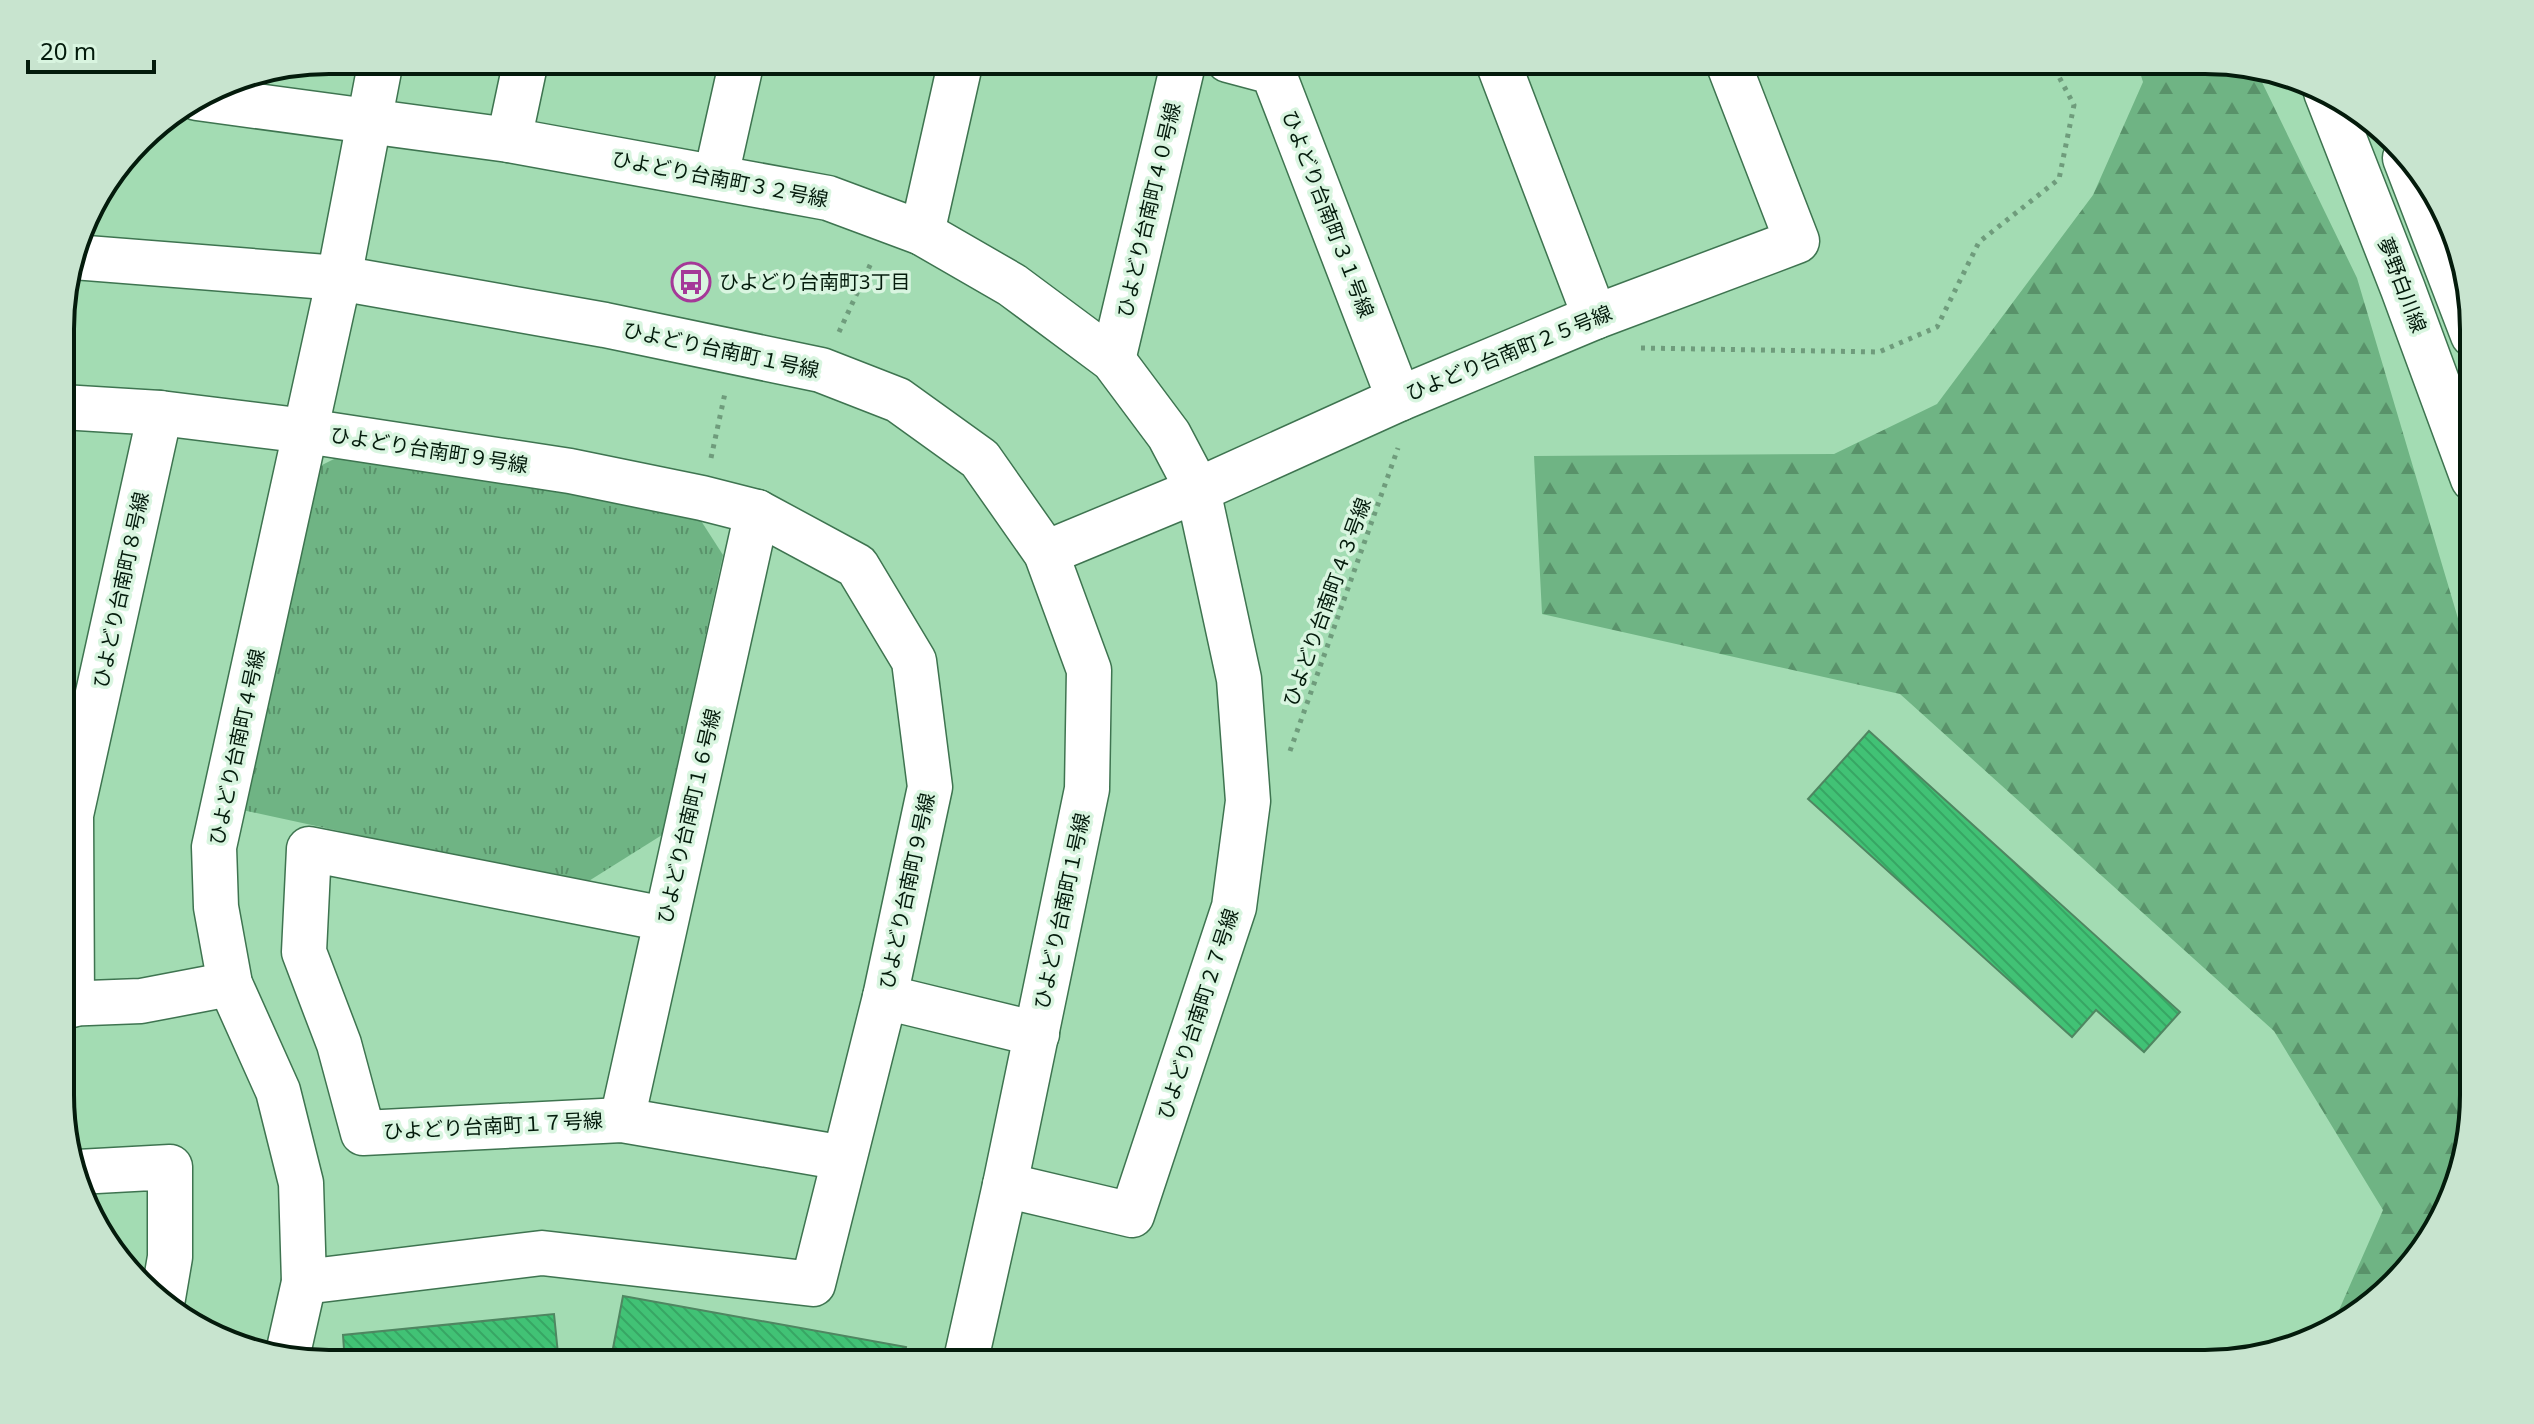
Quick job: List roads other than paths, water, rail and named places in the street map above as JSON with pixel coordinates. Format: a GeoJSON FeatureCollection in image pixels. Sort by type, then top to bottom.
{"type":"FeatureCollection","features":[{"type":"Feature","properties":{"kind":"street","name":"ひよどり台南町４号線"},"geometry":{"type":"LineString","coordinates":[[289,1347],[304,1282],[301,1183],[278,1091],[230,984],[216,907],[214,847],[339,278],[378,74]]}},
{"type":"Feature","properties":{"kind":"street"},"geometry":{"type":"LineString","coordinates":[[509,140],[523,74]]}},
{"type":"Feature","properties":{"kind":"street"},"geometry":{"type":"LineString","coordinates":[[716,176],[739,74]]}},
{"type":"Feature","properties":{"kind":"street"},"geometry":{"type":"LineString","coordinates":[[907,227],[956,74]]}},
{"type":"Feature","properties":{"kind":"street","name":"ひよどり台南町４０号線"},"geometry":{"type":"LineString","coordinates":[[1113,360],[1181,74]]}},
{"type":"Feature","properties":{"kind":"street","name":"ひよどり台南町３１号線"},"geometry":{"type":"LineString","coordinates":[[1274,74],[1409,394]]}},
{"type":"Feature","properties":{"kind":"street"},"geometry":{"type":"LineString","coordinates":[[1502,74],[1595,317]]}},
{"type":"Feature","properties":{"kind":"street","name":"ひよどり台南町２５号線"},"geometry":{"type":"LineString","coordinates":[[1046,553],[1198,490],[1409,394],[1595,317],[1797,241],[1732,74]]}},
{"type":"Feature","properties":{"kind":"street","name":"ひよどり台南町３２号線"},"geometry":{"type":"LineString","coordinates":[[229,95],[716,176],[828,198],[907,227],[1012,285],[1113,360],[1169,435],[1198,490]]}},
{"type":"Feature","properties":{"kind":"street","name":"夢野白川線"},"geometry":{"type":"LineString","coordinates":[[2332,108],[2459,441]]}},
{"type":"Feature","properties":{"kind":"street"},"geometry":{"type":"LineString","coordinates":[[2415,185],[2457,292]]}},
{"type":"Feature","properties":{"kind":"street","name":"ひよどり台南町１号線"},"geometry":{"type":"LineString","coordinates":[[85,258],[339,278],[605,325],[821,370],[898,400],[980,459],[1046,553],[1089,670],[1087,789],[968,1350]]}},
{"type":"Feature","properties":{"kind":"street","name":"ひよどり台南町９号線"},"geometry":{"type":"LineString","coordinates":[[74,408],[160,413],[306,431],[570,471],[757,512],[857,566],[914,661],[930,787],[885,997],[813,1284],[542,1253],[304,1282]]}},
{"type":"Feature","properties":{"kind":"street","name":"ひよどり台南町８号線"},"geometry":{"type":"LineString","coordinates":[[74,785],[160,413]]}},
{"type":"Feature","properties":{"kind":"street","name":"ひよどり台南町２７号線"},"geometry":{"type":"LineString","coordinates":[[1005,1185],[1132,1215],[1234,907],[1248,801],[1239,679],[1198,490]]}},
{"type":"Feature","properties":{"kind":"street","name":"ひよどり台南町１６号線"},"geometry":{"type":"LineString","coordinates":[[622,1120],[757,512]]}},
{"type":"Feature","properties":{"kind":"street","name":"ひよどり台南町１７号線"},"geometry":{"type":"LineString","coordinates":[[665,919],[309,849],[304,952],[339,1044],[363,1133],[622,1120],[844,1158]]}},
{"type":"Feature","properties":{"kind":"street"},"geometry":{"type":"LineString","coordinates":[[74,1005],[141,1001],[230,984]]}},
{"type":"Feature","properties":{"kind":"street"},"geometry":{"type":"LineString","coordinates":[[885,997],[1037,1034]]}},
{"type":"Feature","properties":{"kind":"street"},"geometry":{"type":"LineString","coordinates":[[86,1172],[170,1167],[170,1257],[165,1289]]}},
{"type":"Feature","properties":{"kind":"place","name":"ひよどり台南町3丁目"},"geometry":{"type":"Point","coordinates":[691,282]}}]}
